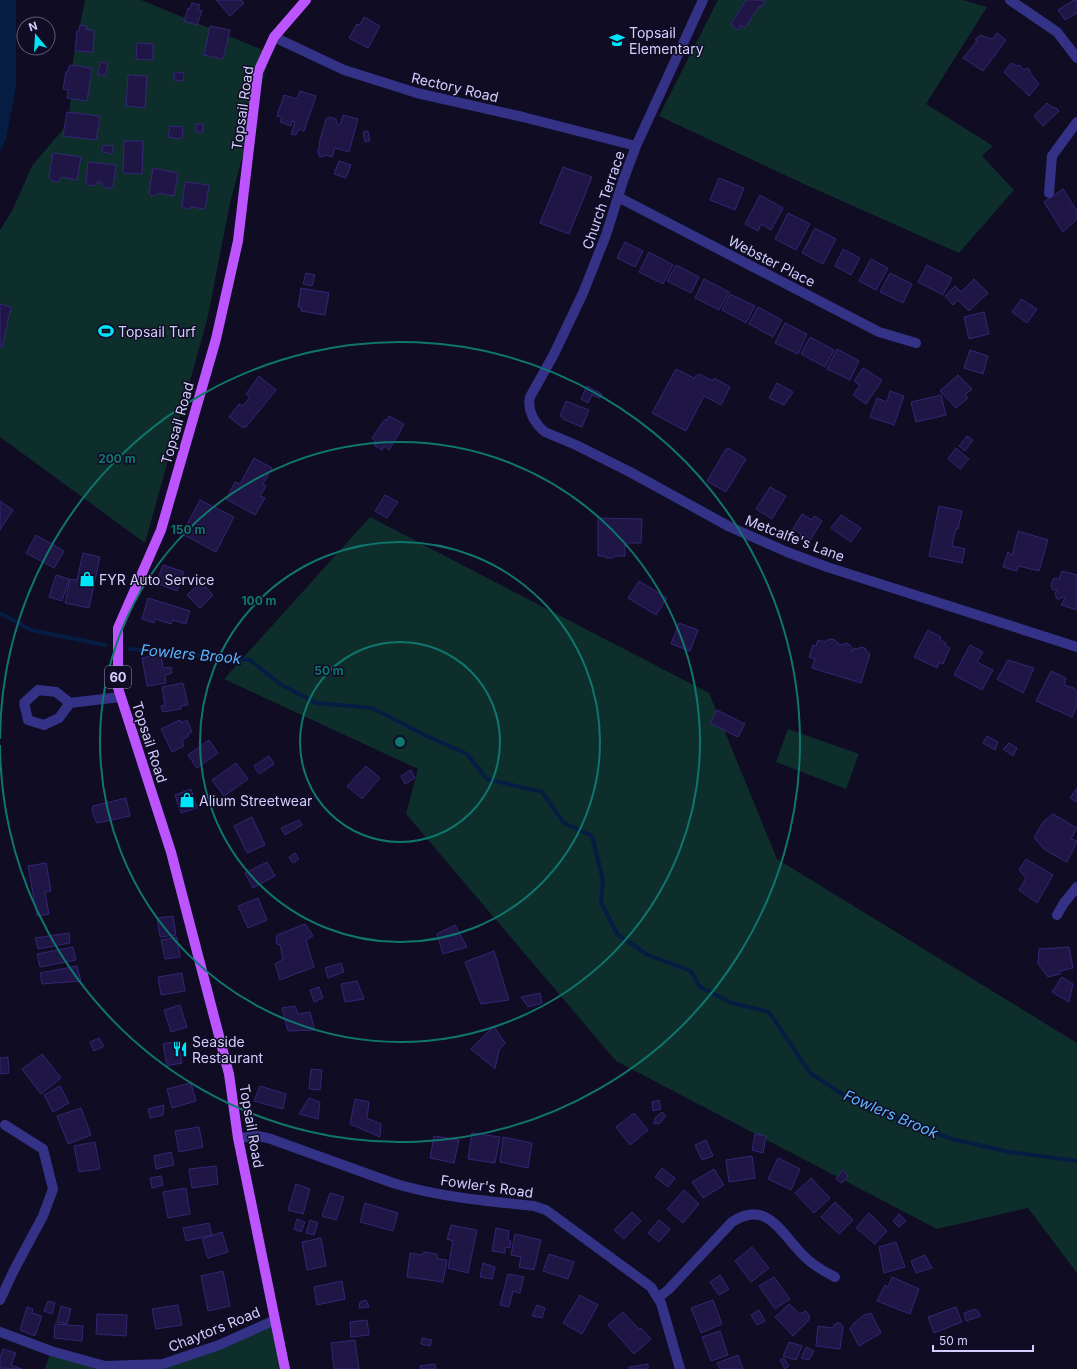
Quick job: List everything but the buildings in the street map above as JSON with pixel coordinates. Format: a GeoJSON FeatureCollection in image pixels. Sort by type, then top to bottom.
{"type":"FeatureCollection","features":[{"type":"Feature","properties":{"kind":"main road","name":"Topsail Road"},"geometry":{"type":"LineString","coordinates":[[285,1369],[238,1138],[229,1074],[171,852],[120,697],[118,688],[118,628],[161,530],[216,339],[238,241],[258,72],[274,37],[306,0]]}},
{"type":"Feature","properties":{"kind":"street","name":"Church Terrace"},"geometry":{"type":"LineString","coordinates":[[529,408],[528,403],[533,390],[568,326],[597,259],[636,146],[703,0]]}},
{"type":"Feature","properties":{"kind":"street"},"geometry":{"type":"LineString","coordinates":[[1010,0],[1057,32],[1077,58]]}},
{"type":"Feature","properties":{"kind":"street","name":"Rectory Road"},"geometry":{"type":"LineString","coordinates":[[274,37],[344,70],[417,94],[523,117],[636,146]]}},
{"type":"Feature","properties":{"kind":"street"},"geometry":{"type":"LineString","coordinates":[[1049,192],[1052,156],[1077,122]]}},
{"type":"Feature","properties":{"kind":"street","name":"Webster Place"},"geometry":{"type":"LineString","coordinates":[[618,197],[879,332],[916,343]]}},
{"type":"Feature","properties":{"kind":"street","name":"Metcalfe's Lane"},"geometry":{"type":"LineString","coordinates":[[529,408],[533,418],[545,432],[608,461],[730,527],[765,543],[821,565],[1077,647]]}},
{"type":"Feature","properties":{"kind":"street"},"geometry":{"type":"LineString","coordinates":[[70,703],[120,697]]}},
{"type":"Feature","properties":{"kind":"street"},"geometry":{"type":"LineString","coordinates":[[1056,915],[1077,887]]}},
{"type":"Feature","properties":{"kind":"street"},"geometry":{"type":"LineString","coordinates":[[0,1300],[14,1270],[43,1216],[53,1189],[43,1149],[5,1125]]}},
{"type":"Feature","properties":{"kind":"street","name":"Fowler's Road"},"geometry":{"type":"LineString","coordinates":[[238,1138],[257,1136],[268,1138],[393,1183],[412,1188],[450,1196],[542,1208],[643,1280],[651,1288],[658,1298],[664,1313],[680,1369]]}},
{"type":"Feature","properties":{"kind":"street"},"geometry":{"type":"LineString","coordinates":[[658,1298],[669,1289],[732,1222],[750,1214],[761,1215],[774,1222],[808,1260],[816,1267],[835,1277]]}},
{"type":"Feature","properties":{"kind":"street","name":"Chaytors Road"},"geometry":{"type":"LineString","coordinates":[[0,1332],[51,1351],[105,1366],[163,1364],[219,1345],[275,1320]]}},
{"type":"Feature","properties":{"kind":"green space"},"geometry":{"type":"Polygon","coordinates":[[[85,0],[141,0],[270,53],[230,203],[208,316],[145,543],[0,437],[0,230],[12,211],[32,166],[69,122],[73,60],[85,0]]]}},
{"type":"Feature","properties":{"kind":"green space"},"geometry":{"type":"Polygon","coordinates":[[[718,0],[963,0],[987,7],[926,104],[993,146],[982,156],[1014,190],[959,253],[806,185],[659,116],[718,0]]]}},
{"type":"Feature","properties":{"kind":"green space"},"geometry":{"type":"Polygon","coordinates":[[[370,517],[709,693],[777,859],[1077,1043],[1077,1273],[1028,1208],[937,1229],[616,1061],[406,814],[418,769],[224,679],[370,517]]]}},
{"type":"Feature","properties":{"kind":"green space"},"geometry":{"type":"Polygon","coordinates":[[[788,729],[859,754],[846,789],[776,762],[788,729]]]}},
{"type":"Feature","properties":{"kind":"green space"},"geometry":{"type":"Polygon","coordinates":[[[275,1320],[285,1369],[45,1369],[51,1351],[105,1366],[163,1364],[275,1320]]]}},
{"type":"Feature","properties":{"kind":"water"},"geometry":{"type":"Polygon","coordinates":[[[0,0],[16,0],[16,86],[6,139],[0,152],[0,0]]]}},
{"type":"Feature","properties":{"kind":"waterway","name":"Fowlers Brook"},"geometry":{"type":"LineString","coordinates":[[0,613],[31,630],[105,645]]}},
{"type":"Feature","properties":{"kind":"waterway","name":"Fowlers Brook"},"geometry":{"type":"LineString","coordinates":[[130,649],[250,660],[280,684],[316,703],[372,708],[427,736],[467,754],[487,779],[542,792],[564,823],[592,836],[603,880],[601,902],[617,934],[648,955],[691,971],[700,987],[732,1003],[769,1012],[810,1073],[853,1101],[951,1139],[1010,1152],[1077,1161]]}},
{"type":"Feature","properties":{"kind":"place","name":"Topsail Elementary"},"geometry":{"type":"Point","coordinates":[617,40]}},
{"type":"Feature","properties":{"kind":"place","name":"Topsail Turf"},"geometry":{"type":"Point","coordinates":[106,331]}},
{"type":"Feature","properties":{"kind":"place","name":"FYR Auto Service"},"geometry":{"type":"Point","coordinates":[87,579]}},
{"type":"Feature","properties":{"kind":"place","name":"Alium Streetwear"},"geometry":{"type":"Point","coordinates":[187,800]}},
{"type":"Feature","properties":{"kind":"place","name":"Seaside Restaurant"},"geometry":{"type":"Point","coordinates":[180,1049]}}]}
